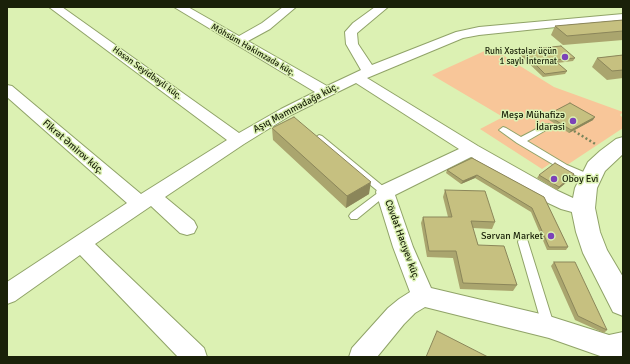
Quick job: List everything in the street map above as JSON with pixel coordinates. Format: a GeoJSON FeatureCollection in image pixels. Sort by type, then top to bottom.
{"type":"FeatureCollection","features":[{"type":"Feature","properties":{"kind":"main road"},"geometry":{"type":"LineString","coordinates":[[617,148],[596,167],[586,188],[583,208],[588,232],[596,253],[623,303]]}},
{"type":"Feature","properties":{"kind":"street","name":"Həsən Seyidbəyli küç."},"geometry":{"type":"LineString","coordinates":[[55,7],[238,140]]}},
{"type":"Feature","properties":{"kind":"street","name":"Möhsüm Həkimzadə küç."},"geometry":{"type":"LineString","coordinates":[[180,7],[326,92]]}},
{"type":"Feature","properties":{"kind":"street"},"geometry":{"type":"LineString","coordinates":[[239,41],[266,26],[290,7]]}},
{"type":"Feature","properties":{"kind":"street"},"geometry":{"type":"LineString","coordinates":[[382,7],[351,32],[352,44],[362,74],[472,150],[551,196],[568,204],[583,208]]}},
{"type":"Feature","properties":{"kind":"street","name":"Aşıq Məmmədağa küç."},"geometry":{"type":"LineString","coordinates":[[7,294],[81,243],[238,140],[290,115],[326,92],[362,74],[464,34],[623,17]]}},
{"type":"Feature","properties":{"kind":"street","name":"Fikrət Əmirov küç."},"geometry":{"type":"LineString","coordinates":[[10,96],[146,200],[187,227]]}},
{"type":"Feature","properties":{"kind":"street","name":"Cövdət Hacıyev küç."},"geometry":{"type":"LineString","coordinates":[[423,296],[403,247],[385,192],[472,150]]}},
{"type":"Feature","properties":{"kind":"street"},"geometry":{"type":"LineString","coordinates":[[81,243],[195,357]]}},
{"type":"Feature","properties":{"kind":"street"},"geometry":{"type":"LineString","coordinates":[[361,357],[396,316],[407,306],[423,296],[549,327],[615,349]]}},
{"type":"Feature","properties":{"kind":"lane"},"geometry":{"type":"LineString","coordinates":[[520,141],[549,126]]}},
{"type":"Feature","properties":{"kind":"lane"},"geometry":{"type":"LineString","coordinates":[[503,130],[564,167],[590,178]]}},
{"type":"Feature","properties":{"kind":"lane"},"geometry":{"type":"LineString","coordinates":[[311,132],[385,192],[354,216]]}},
{"type":"Feature","properties":{"kind":"lane"},"geometry":{"type":"LineString","coordinates":[[523,242],[549,327]]}},
{"type":"Feature","properties":{"kind":"path"},"geometry":{"type":"LineString","coordinates":[[574,131],[617,148]]}},
{"type":"Feature","properties":{"kind":"shaded area"},"geometry":{"type":"Polygon","coordinates":[[[491,48],[554,87],[623,112],[620,115],[623,118],[623,128],[561,169],[551,163],[542,169],[480,129],[503,117],[432,75],[491,48]]]}},
{"type":"Feature","properties":{"kind":"building"},"geometry":{"type":"Polygon","coordinates":[[[623,20],[623,31],[567,36],[555,26],[623,20]]]}},
{"type":"Feature","properties":{"kind":"building"},"geometry":{"type":"Polygon","coordinates":[[[561,46],[575,58],[554,60],[567,71],[545,74],[521,50],[561,46]]]}},
{"type":"Feature","properties":{"kind":"building"},"geometry":{"type":"Polygon","coordinates":[[[623,55],[623,70],[612,71],[597,58],[623,55]]]}},
{"type":"Feature","properties":{"kind":"building"},"geometry":{"type":"Polygon","coordinates":[[[570,103],[595,117],[571,130],[547,115],[570,103]]]}},
{"type":"Feature","properties":{"kind":"building"},"geometry":{"type":"Polygon","coordinates":[[[294,117],[371,182],[347,196],[272,128],[294,117]]]}},
{"type":"Feature","properties":{"kind":"building"},"geometry":{"type":"Polygon","coordinates":[[[472,158],[544,197],[568,247],[549,247],[532,208],[477,175],[463,181],[447,170],[472,158]]]}},
{"type":"Feature","properties":{"kind":"building"},"geometry":{"type":"Polygon","coordinates":[[[555,163],[574,174],[559,187],[539,175],[555,163]]]}},
{"type":"Feature","properties":{"kind":"building"},"geometry":{"type":"Polygon","coordinates":[[[445,190],[485,191],[495,222],[471,221],[478,245],[504,246],[517,285],[463,283],[456,251],[429,251],[423,217],[452,217],[445,190]]]}},
{"type":"Feature","properties":{"kind":"building"},"geometry":{"type":"Polygon","coordinates":[[[554,262],[575,262],[607,330],[578,316],[554,262]]]}},
{"type":"Feature","properties":{"kind":"building"},"geometry":{"type":"Polygon","coordinates":[[[437,331],[488,357],[426,357],[437,331]]]}},
{"type":"Feature","properties":{"kind":"place","name":"Ruhi Xəstələr üçün 1 saylı İnternat"},"geometry":{"type":"Point","coordinates":[565,57]}},
{"type":"Feature","properties":{"kind":"place","name":"Meşə Mühafizə İdarəsi"},"geometry":{"type":"Point","coordinates":[573,121]}},
{"type":"Feature","properties":{"kind":"place","name":"Oboy Evi"},"geometry":{"type":"Point","coordinates":[554,179]}},
{"type":"Feature","properties":{"kind":"place","name":"Sərvan Market"},"geometry":{"type":"Point","coordinates":[551,236]}}]}
